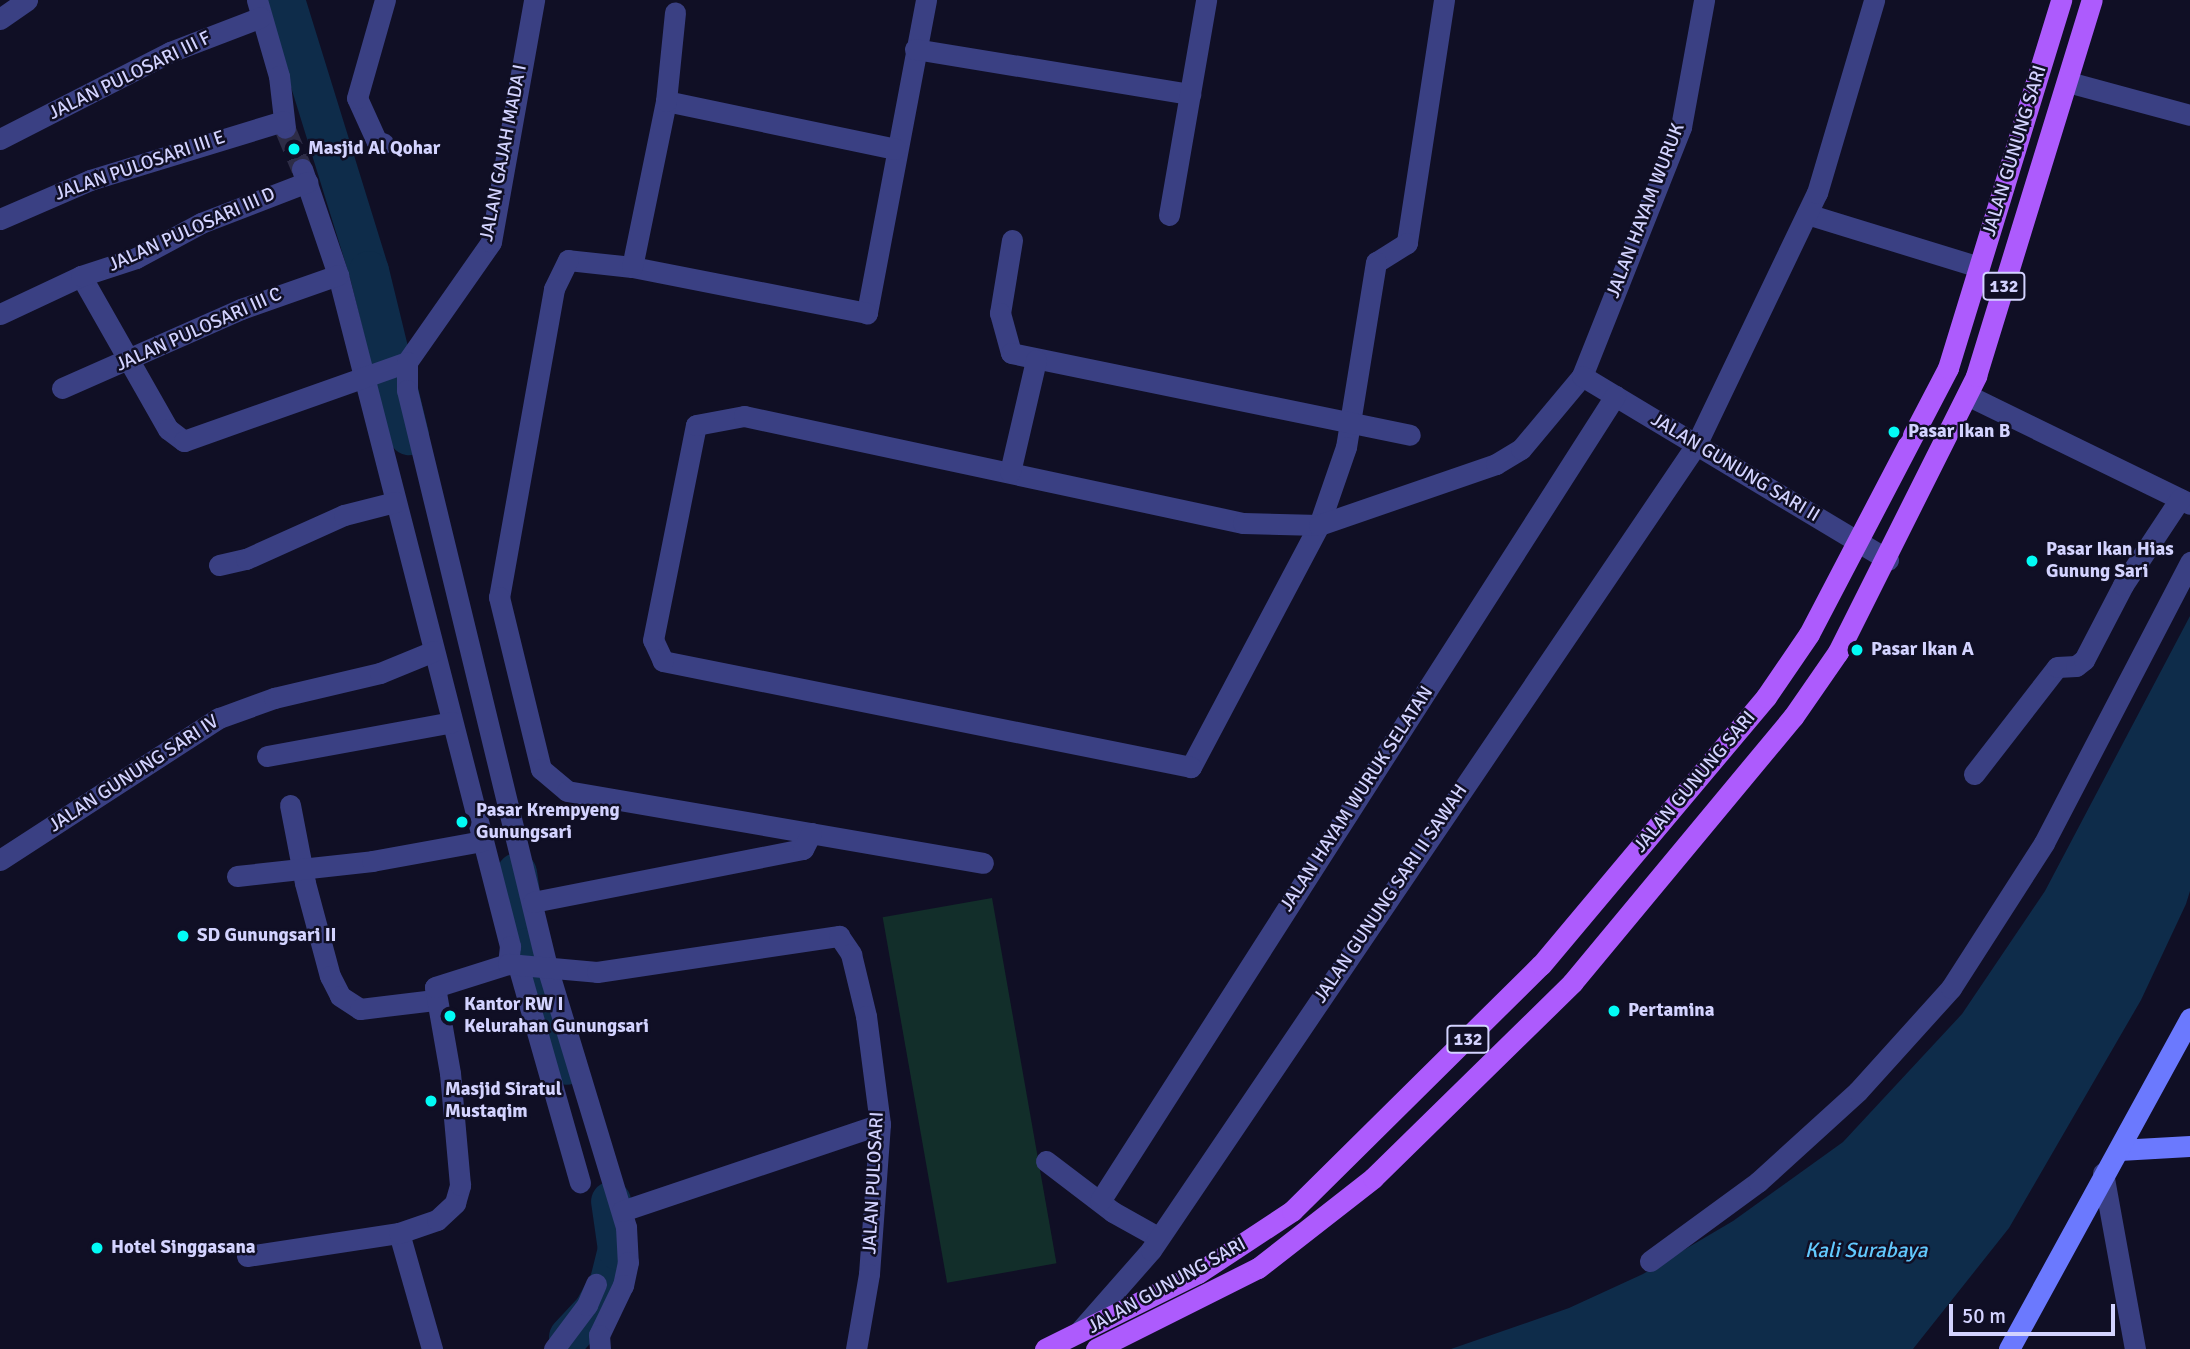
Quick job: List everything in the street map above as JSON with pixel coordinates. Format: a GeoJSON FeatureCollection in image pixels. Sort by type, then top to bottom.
{"type":"FeatureCollection","features":[{"type":"Feature","properties":{"kind":"main road","name":"JALAN GUNUNG SARI"},"geometry":{"type":"LineString","coordinates":[[1045,1349],[1243,1247],[1337,1169],[1541,965],[1716,760],[1809,634],[1948,368],[2061,0]]}},
{"type":"Feature","properties":{"kind":"main road","name":"JALAN GUNUNG SARI"},"geometry":{"type":"LineString","coordinates":[[1097,1349],[1258,1268],[1357,1191],[1572,983],[1742,781],[1838,652],[1888,560],[1967,395],[2092,0]]}},
{"type":"Feature","properties":{"kind":"main road"},"geometry":{"type":"LineString","coordinates":[[2010,1349],[2190,1018]]}},
{"type":"Feature","properties":{"kind":"main road"},"geometry":{"type":"LineString","coordinates":[[2119,1150],[2190,1146]]}},
{"type":"Feature","properties":{"kind":"main road"},"geometry":{"type":"LineString","coordinates":[[1337,1169],[1357,1191]]}},
{"type":"Feature","properties":{"kind":"street"},"geometry":{"type":"LineString","coordinates":[[0,19],[27,0]]}},
{"type":"Feature","properties":{"kind":"street"},"geometry":{"type":"LineString","coordinates":[[383,143],[377,142],[357,98],[385,0]]}},
{"type":"Feature","properties":{"kind":"street","name":"JALAN GAJAH MADA I"},"geometry":{"type":"LineString","coordinates":[[403,362],[491,242],[534,0]]}},
{"type":"Feature","properties":{"kind":"street"},"geometry":{"type":"LineString","coordinates":[[926,0],[895,149],[867,313],[632,267],[568,260],[554,289],[499,597],[541,769],[566,790],[983,863]]}},
{"type":"Feature","properties":{"kind":"street"},"geometry":{"type":"LineString","coordinates":[[1169,215],[1206,0]]}},
{"type":"Feature","properties":{"kind":"street"},"geometry":{"type":"LineString","coordinates":[[1319,526],[1243,523],[744,416],[696,425],[653,640],[663,661],[1191,767],[1319,526],[1351,422],[1376,262],[1407,243],[1444,0]]}},
{"type":"Feature","properties":{"kind":"street","name":"JALAN HAYAM WURUK"},"geometry":{"type":"LineString","coordinates":[[1319,526],[1496,464],[1521,449],[1581,376],[1681,127],[1703,0]]}},
{"type":"Feature","properties":{"kind":"street","name":"JALAN GUNUNG SARI II SAWAH"},"geometry":{"type":"LineString","coordinates":[[1075,1335],[1143,1262],[1696,445],[1807,214],[1874,0]]}},
{"type":"Feature","properties":{"kind":"street","name":"JALAN PULOSARI III E"},"geometry":{"type":"LineString","coordinates":[[0,219],[90,180],[284,125],[279,76],[259,9]]}},
{"type":"Feature","properties":{"kind":"street","name":"JALAN PULOSARI III F"},"geometry":{"type":"LineString","coordinates":[[0,139],[259,9]]}},
{"type":"Feature","properties":{"kind":"street"},"geometry":{"type":"LineString","coordinates":[[632,267],[666,101],[676,12]]}},
{"type":"Feature","properties":{"kind":"street"},"geometry":{"type":"LineString","coordinates":[[915,49],[1190,94]]}},
{"type":"Feature","properties":{"kind":"street"},"geometry":{"type":"LineString","coordinates":[[2068,82],[2190,115]]}},
{"type":"Feature","properties":{"kind":"street"},"geometry":{"type":"LineString","coordinates":[[666,101],[895,149]]}},
{"type":"Feature","properties":{"kind":"street","name":"JALAN PULOSARI III D"},"geometry":{"type":"LineString","coordinates":[[0,314],[81,276],[136,258],[201,223],[305,176],[338,275]]}},
{"type":"Feature","properties":{"kind":"street"},"geometry":{"type":"LineString","coordinates":[[1807,214],[1979,267]]}},
{"type":"Feature","properties":{"kind":"street"},"geometry":{"type":"LineString","coordinates":[[1012,240],[1000,313],[1010,353],[1410,435]]}},
{"type":"Feature","properties":{"kind":"street"},"geometry":{"type":"LineString","coordinates":[[338,275],[368,374],[395,502],[510,946],[529,966],[622,1211],[628,1262],[602,1298],[554,1349]]}},
{"type":"Feature","properties":{"kind":"street","name":"JALAN PULOSARI III C"},"geometry":{"type":"LineString","coordinates":[[62,388],[241,309],[338,275]]}},
{"type":"Feature","properties":{"kind":"street"},"geometry":{"type":"LineString","coordinates":[[81,276],[168,429],[184,441],[403,362],[407,390],[533,902],[529,966],[580,1177],[606,1167]]}},
{"type":"Feature","properties":{"kind":"street"},"geometry":{"type":"LineString","coordinates":[[1010,472],[1036,360]]}},
{"type":"Feature","properties":{"kind":"street","name":"JALAN GUNUNG SARI II"},"geometry":{"type":"LineString","coordinates":[[1581,376],[1888,560]]}},
{"type":"Feature","properties":{"kind":"street"},"geometry":{"type":"LineString","coordinates":[[1967,395],[2185,501],[2123,585],[2084,660],[2076,666],[2057,667],[1974,774]]}},
{"type":"Feature","properties":{"kind":"street","name":"JALAN HAYAM WURUK SELATAN"},"geometry":{"type":"LineString","coordinates":[[1100,1201],[1615,396]]}},
{"type":"Feature","properties":{"kind":"street"},"geometry":{"type":"LineString","coordinates":[[219,565],[246,559],[344,515],[395,502]]}},
{"type":"Feature","properties":{"kind":"street"},"geometry":{"type":"LineString","coordinates":[[1650,1261],[1758,1182],[1848,1100],[1951,988],[2044,843],[2190,562]]}},
{"type":"Feature","properties":{"kind":"street","name":"JALAN GUNUNG SARI IV"},"geometry":{"type":"LineString","coordinates":[[0,860],[219,718],[274,698],[380,673],[434,651]]}},
{"type":"Feature","properties":{"kind":"street"},"geometry":{"type":"LineString","coordinates":[[267,756],[452,722]]}},
{"type":"Feature","properties":{"kind":"street"},"geometry":{"type":"LineString","coordinates":[[290,805],[302,869],[330,976],[347,1004],[360,1009],[434,994],[529,966]]}},
{"type":"Feature","properties":{"kind":"street"},"geometry":{"type":"LineString","coordinates":[[533,902],[803,849],[811,833]]}},
{"type":"Feature","properties":{"kind":"street"},"geometry":{"type":"LineString","coordinates":[[237,876],[302,869],[482,841]]}},
{"type":"Feature","properties":{"kind":"street","name":"JALAN PULOSARI"},"geometry":{"type":"LineString","coordinates":[[529,966],[597,972],[841,937],[851,954],[866,1016],[880,1124],[869,1274],[856,1349]]}},
{"type":"Feature","properties":{"kind":"street"},"geometry":{"type":"LineString","coordinates":[[247,1256],[399,1233],[437,1220],[459,1196],[450,1073],[434,994]]}},
{"type":"Feature","properties":{"kind":"street"},"geometry":{"type":"LineString","coordinates":[[622,1211],[880,1124]]}},
{"type":"Feature","properties":{"kind":"street"},"geometry":{"type":"LineString","coordinates":[[1046,1161],[1100,1201],[1158,1237]]}},
{"type":"Feature","properties":{"kind":"street"},"geometry":{"type":"LineString","coordinates":[[2104,1173],[2135,1349]]}},
{"type":"Feature","properties":{"kind":"street"},"geometry":{"type":"LineString","coordinates":[[399,1233],[432,1349]]}},
{"type":"Feature","properties":{"kind":"street"},"geometry":{"type":"LineString","coordinates":[[600,1349],[602,1298]]}},
{"type":"Feature","properties":{"kind":"green space"},"geometry":{"type":"Polygon","coordinates":[[[992,898],[1056,1263],[947,1283],[883,917],[992,898]]]}},
{"type":"Feature","properties":{"kind":"water","name":"Kali Surabaya"},"geometry":{"type":"Polygon","coordinates":[[[2190,616],[2190,891],[2186,904],[2141,1000],[2009,1228],[1913,1349],[1451,1349],[1569,1308],[1643,1274],[1733,1221],[1843,1142],[1962,1014],[2045,891],[2190,616]]]}},
{"type":"Feature","properties":{"kind":"waterway"},"geometry":{"type":"LineString","coordinates":[[285,0],[369,271],[409,435]]}},
{"type":"Feature","properties":{"kind":"waterway"},"geometry":{"type":"LineString","coordinates":[[517,873],[528,948],[567,1065]]}},
{"type":"Feature","properties":{"kind":"waterway"},"geometry":{"type":"LineString","coordinates":[[569,1337],[594,1310],[610,1281],[618,1250],[611,1201]]}},
{"type":"Feature","properties":{"kind":"tunnel"},"geometry":{"type":"LineString","coordinates":[[285,128],[302,169]]}},
{"type":"Feature","properties":{"kind":"place","name":"Masjid Al Qohar"},"geometry":{"type":"Point","coordinates":[294,149]}},
{"type":"Feature","properties":{"kind":"place","name":"Pasar Ikan B"},"geometry":{"type":"Point","coordinates":[1894,432]}},
{"type":"Feature","properties":{"kind":"place","name":"Pasar Ikan Hias Gunung Sari"},"geometry":{"type":"Point","coordinates":[2032,561]}},
{"type":"Feature","properties":{"kind":"place","name":"Pasar Ikan A"},"geometry":{"type":"Point","coordinates":[1857,650]}},
{"type":"Feature","properties":{"kind":"place","name":"Pasar Krempyeng Gunungsari"},"geometry":{"type":"Point","coordinates":[462,822]}},
{"type":"Feature","properties":{"kind":"place","name":"SD Gunungsari II"},"geometry":{"type":"Point","coordinates":[183,936]}},
{"type":"Feature","properties":{"kind":"place","name":"Pertamina"},"geometry":{"type":"Point","coordinates":[1614,1011]}},
{"type":"Feature","properties":{"kind":"place","name":"Kantor RW I Kelurahan Gunungsari"},"geometry":{"type":"Point","coordinates":[450,1016]}},
{"type":"Feature","properties":{"kind":"place","name":"Masjid Siratul Mustaqim"},"geometry":{"type":"Point","coordinates":[431,1101]}},
{"type":"Feature","properties":{"kind":"place","name":"Hotel Singgasana"},"geometry":{"type":"Point","coordinates":[97,1248]}}]}
